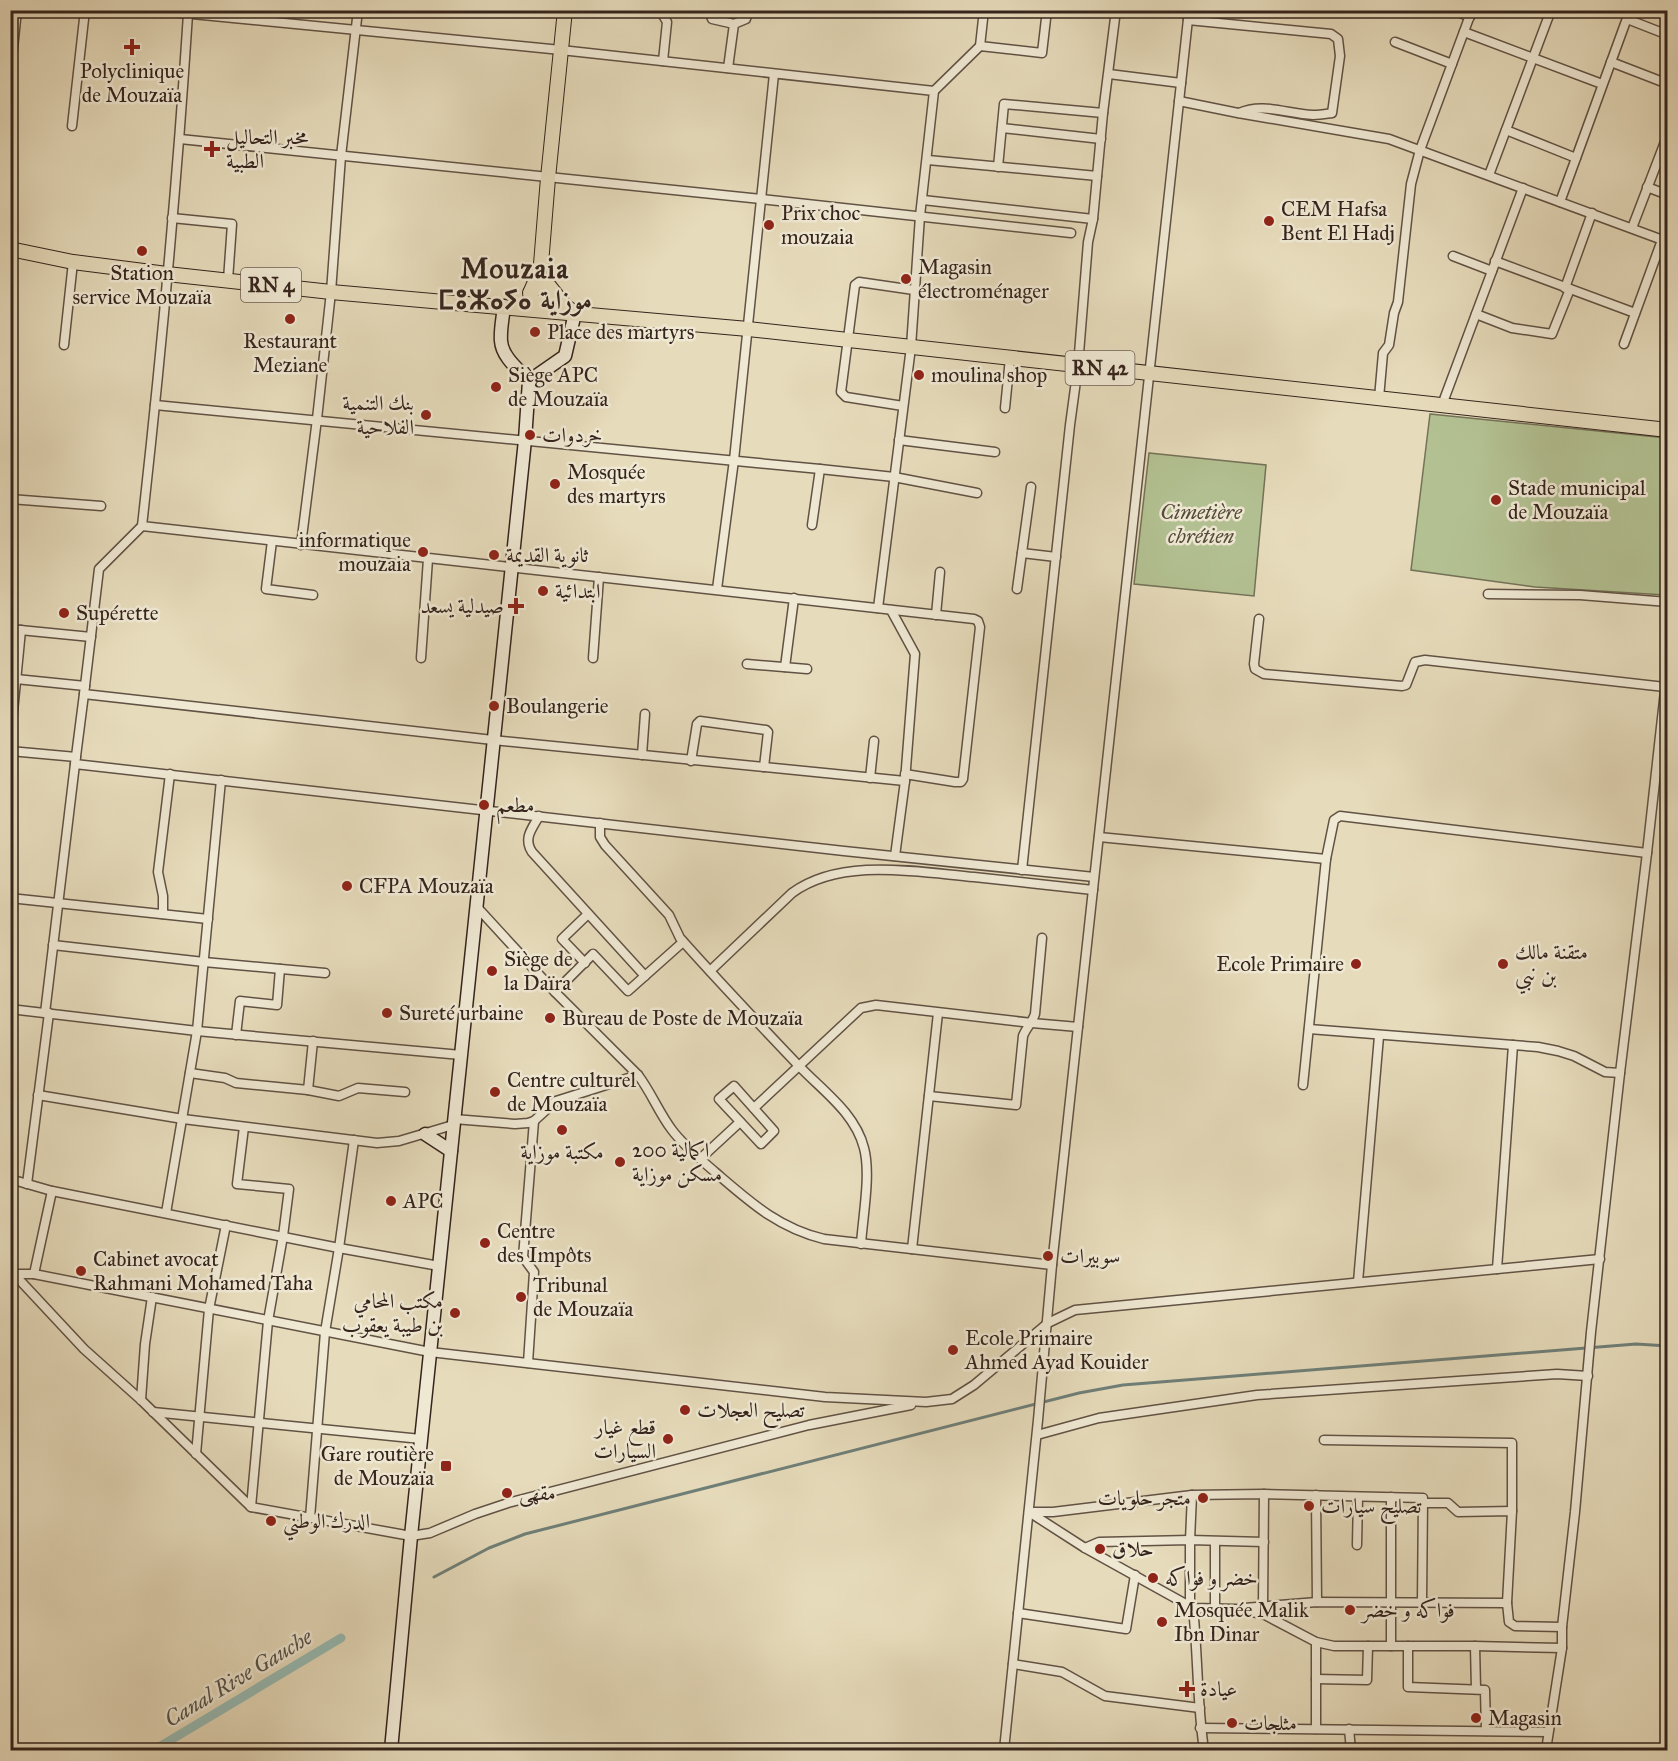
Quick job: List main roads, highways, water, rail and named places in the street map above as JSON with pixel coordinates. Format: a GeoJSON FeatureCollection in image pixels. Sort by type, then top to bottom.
{"type":"FeatureCollection","features":[{"type":"Feature","properties":{"kind":"main road"},"geometry":{"type":"LineString","coordinates":[[540,293],[548,178],[565,10]]}},
{"type":"Feature","properties":{"kind":"main road","name":"RN 4"},"geometry":{"type":"LineString","coordinates":[[10,249],[73,262],[331,292],[504,306],[540,293]]}},
{"type":"Feature","properties":{"kind":"main road"},"geometry":{"type":"LineString","coordinates":[[391,1750],[411,1536],[525,440],[529,381],[502,347],[504,306],[528,287],[575,313],[565,356],[529,381]]}},
{"type":"Feature","properties":{"kind":"main road","name":"RN 42"},"geometry":{"type":"LineString","coordinates":[[540,293],[575,313],[911,346],[1668,430]]}},
{"type":"Feature","properties":{"kind":"main road"},"geometry":{"type":"LineString","coordinates":[[425,1134],[451,1151]]}},
{"type":"Feature","properties":{"kind":"waterway"},"geometry":{"type":"LineString","coordinates":[[434,1577],[489,1548],[525,1534],[1079,1393],[1123,1385],[1636,1344],[1668,1346]]}},
{"type":"Feature","properties":{"kind":"waterway","name":"Canal Rive Gauche"},"geometry":{"type":"LineString","coordinates":[[154,1750],[341,1638]]}},
{"type":"Feature","properties":{"kind":"place","name":"Polyclinique de Mouzaïa"},"geometry":{"type":"Point","coordinates":[132,47]}},
{"type":"Feature","properties":{"kind":"place","name":"مخبر التحاليل الطبية"},"geometry":{"type":"Point","coordinates":[212,149]}},
{"type":"Feature","properties":{"kind":"place","name":"CEM Hafsa Bent El Hadj"},"geometry":{"type":"Point","coordinates":[1269,221]}},
{"type":"Feature","properties":{"kind":"place","name":"Prix choc mouzaia"},"geometry":{"type":"Point","coordinates":[769,225]}},
{"type":"Feature","properties":{"kind":"place","name":"Station service Mouzaïa"},"geometry":{"type":"Point","coordinates":[142,251]}},
{"type":"Feature","properties":{"kind":"place","name":"Magasin électroménager"},"geometry":{"type":"Point","coordinates":[906,279]}},
{"type":"Feature","properties":{"kind":"place","name":"Restaurant Meziane"},"geometry":{"type":"Point","coordinates":[290,319]}},
{"type":"Feature","properties":{"kind":"place","name":"Place des martyrs"},"geometry":{"type":"Point","coordinates":[535,332]}},
{"type":"Feature","properties":{"kind":"place","name":"moulina shop"},"geometry":{"type":"Point","coordinates":[919,375]}},
{"type":"Feature","properties":{"kind":"place","name":"Siège APC de Mouzaïa"},"geometry":{"type":"Point","coordinates":[496,387]}},
{"type":"Feature","properties":{"kind":"place","name":"بنك التنمية الفلاحية"},"geometry":{"type":"Point","coordinates":[426,415]}},
{"type":"Feature","properties":{"kind":"place","name":"خردوات"},"geometry":{"type":"Point","coordinates":[530,435]}},
{"type":"Feature","properties":{"kind":"place","name":"Mosquée des martyrs"},"geometry":{"type":"Point","coordinates":[555,484]}},
{"type":"Feature","properties":{"kind":"place","name":"Stade municipal de Mouzaïa"},"geometry":{"type":"Point","coordinates":[1496,500]}},
{"type":"Feature","properties":{"kind":"place","name":"informatique mouzaia"},"geometry":{"type":"Point","coordinates":[423,552]}},
{"type":"Feature","properties":{"kind":"place","name":"ثانوية القديمة"},"geometry":{"type":"Point","coordinates":[494,555]}},
{"type":"Feature","properties":{"kind":"place","name":"ابتدائية"},"geometry":{"type":"Point","coordinates":[543,591]}},
{"type":"Feature","properties":{"kind":"place","name":"صيدلية يسعد"},"geometry":{"type":"Point","coordinates":[516,606]}},
{"type":"Feature","properties":{"kind":"place","name":"Supérette"},"geometry":{"type":"Point","coordinates":[64,613]}},
{"type":"Feature","properties":{"kind":"place","name":"Boulangerie"},"geometry":{"type":"Point","coordinates":[494,706]}},
{"type":"Feature","properties":{"kind":"place","name":"مطعم"},"geometry":{"type":"Point","coordinates":[484,805]}},
{"type":"Feature","properties":{"kind":"place","name":"CFPA Mouzaïa"},"geometry":{"type":"Point","coordinates":[347,886]}},
{"type":"Feature","properties":{"kind":"place","name":"Ecole Primaire"},"geometry":{"type":"Point","coordinates":[1356,964]}},
{"type":"Feature","properties":{"kind":"place","name":"متقنة مالك بن نبي"},"geometry":{"type":"Point","coordinates":[1503,964]}},
{"type":"Feature","properties":{"kind":"place","name":"Siège de la Daïra"},"geometry":{"type":"Point","coordinates":[492,971]}},
{"type":"Feature","properties":{"kind":"place","name":"Sureté urbaine"},"geometry":{"type":"Point","coordinates":[387,1013]}},
{"type":"Feature","properties":{"kind":"place","name":"Bureau de Poste de Mouzaïa"},"geometry":{"type":"Point","coordinates":[550,1018]}},
{"type":"Feature","properties":{"kind":"place","name":"Centre culturel de Mouzaïa"},"geometry":{"type":"Point","coordinates":[495,1092]}},
{"type":"Feature","properties":{"kind":"place","name":"مكتبة موزاية"},"geometry":{"type":"Point","coordinates":[562,1130]}},
{"type":"Feature","properties":{"kind":"place","name":"اكمالية 200 مسكن موزاية"},"geometry":{"type":"Point","coordinates":[620,1162]}},
{"type":"Feature","properties":{"kind":"place","name":"APC"},"geometry":{"type":"Point","coordinates":[391,1201]}},
{"type":"Feature","properties":{"kind":"place","name":"Centre des Impôts"},"geometry":{"type":"Point","coordinates":[485,1243]}},
{"type":"Feature","properties":{"kind":"place","name":"سوبيرات"},"geometry":{"type":"Point","coordinates":[1048,1256]}},
{"type":"Feature","properties":{"kind":"place","name":"Cabinet avocat Rahmani Mohamed Taha"},"geometry":{"type":"Point","coordinates":[81,1271]}},
{"type":"Feature","properties":{"kind":"place","name":"Tribunal de Mouzaïa"},"geometry":{"type":"Point","coordinates":[521,1297]}},
{"type":"Feature","properties":{"kind":"place","name":"مكتب المحامي بن طيبة يعقوب"},"geometry":{"type":"Point","coordinates":[455,1313]}},
{"type":"Feature","properties":{"kind":"place","name":"Ecole Primaire Ahmed Ayad Kouider"},"geometry":{"type":"Point","coordinates":[953,1350]}},
{"type":"Feature","properties":{"kind":"place","name":"تصليح العجلات"},"geometry":{"type":"Point","coordinates":[685,1410]}},
{"type":"Feature","properties":{"kind":"place","name":"قطع غيار السيارات"},"geometry":{"type":"Point","coordinates":[668,1439]}},
{"type":"Feature","properties":{"kind":"place","name":"Gare routière de Mouzaïa"},"geometry":{"type":"Point","coordinates":[446,1466]}},
{"type":"Feature","properties":{"kind":"place","name":"مقهى"},"geometry":{"type":"Point","coordinates":[507,1493]}},
{"type":"Feature","properties":{"kind":"place","name":"متجر حلويات"},"geometry":{"type":"Point","coordinates":[1203,1498]}},
{"type":"Feature","properties":{"kind":"place","name":"تصليح سيارات"},"geometry":{"type":"Point","coordinates":[1309,1506]}},
{"type":"Feature","properties":{"kind":"place","name":"الدرك الوطني"},"geometry":{"type":"Point","coordinates":[271,1521]}},
{"type":"Feature","properties":{"kind":"place","name":"حلاق"},"geometry":{"type":"Point","coordinates":[1100,1549]}},
{"type":"Feature","properties":{"kind":"place","name":"خضر و فواكه"},"geometry":{"type":"Point","coordinates":[1153,1578]}},
{"type":"Feature","properties":{"kind":"place","name":"فواكه و خضر"},"geometry":{"type":"Point","coordinates":[1350,1610]}},
{"type":"Feature","properties":{"kind":"place","name":"Mosquée Malik Ibn Dinar"},"geometry":{"type":"Point","coordinates":[1162,1622]}},
{"type":"Feature","properties":{"kind":"place","name":"عيادة"},"geometry":{"type":"Point","coordinates":[1187,1689]}},
{"type":"Feature","properties":{"kind":"place","name":"Magasin"},"geometry":{"type":"Point","coordinates":[1476,1718]}},
{"type":"Feature","properties":{"kind":"place","name":"مثلجات"},"geometry":{"type":"Point","coordinates":[1232,1723]}},
{"type":"Feature","properties":{"kind":"district","name":"Mouzaia ⵎⵓⵣⴰⵢⴰ موزاية"},"geometry":{"type":"Point","coordinates":[515,284]}},
{"type":"Feature","properties":{"kind":"park label","name":"Cimetière chrétien"},"geometry":{"type":"Point","coordinates":[1201,524]}}]}
